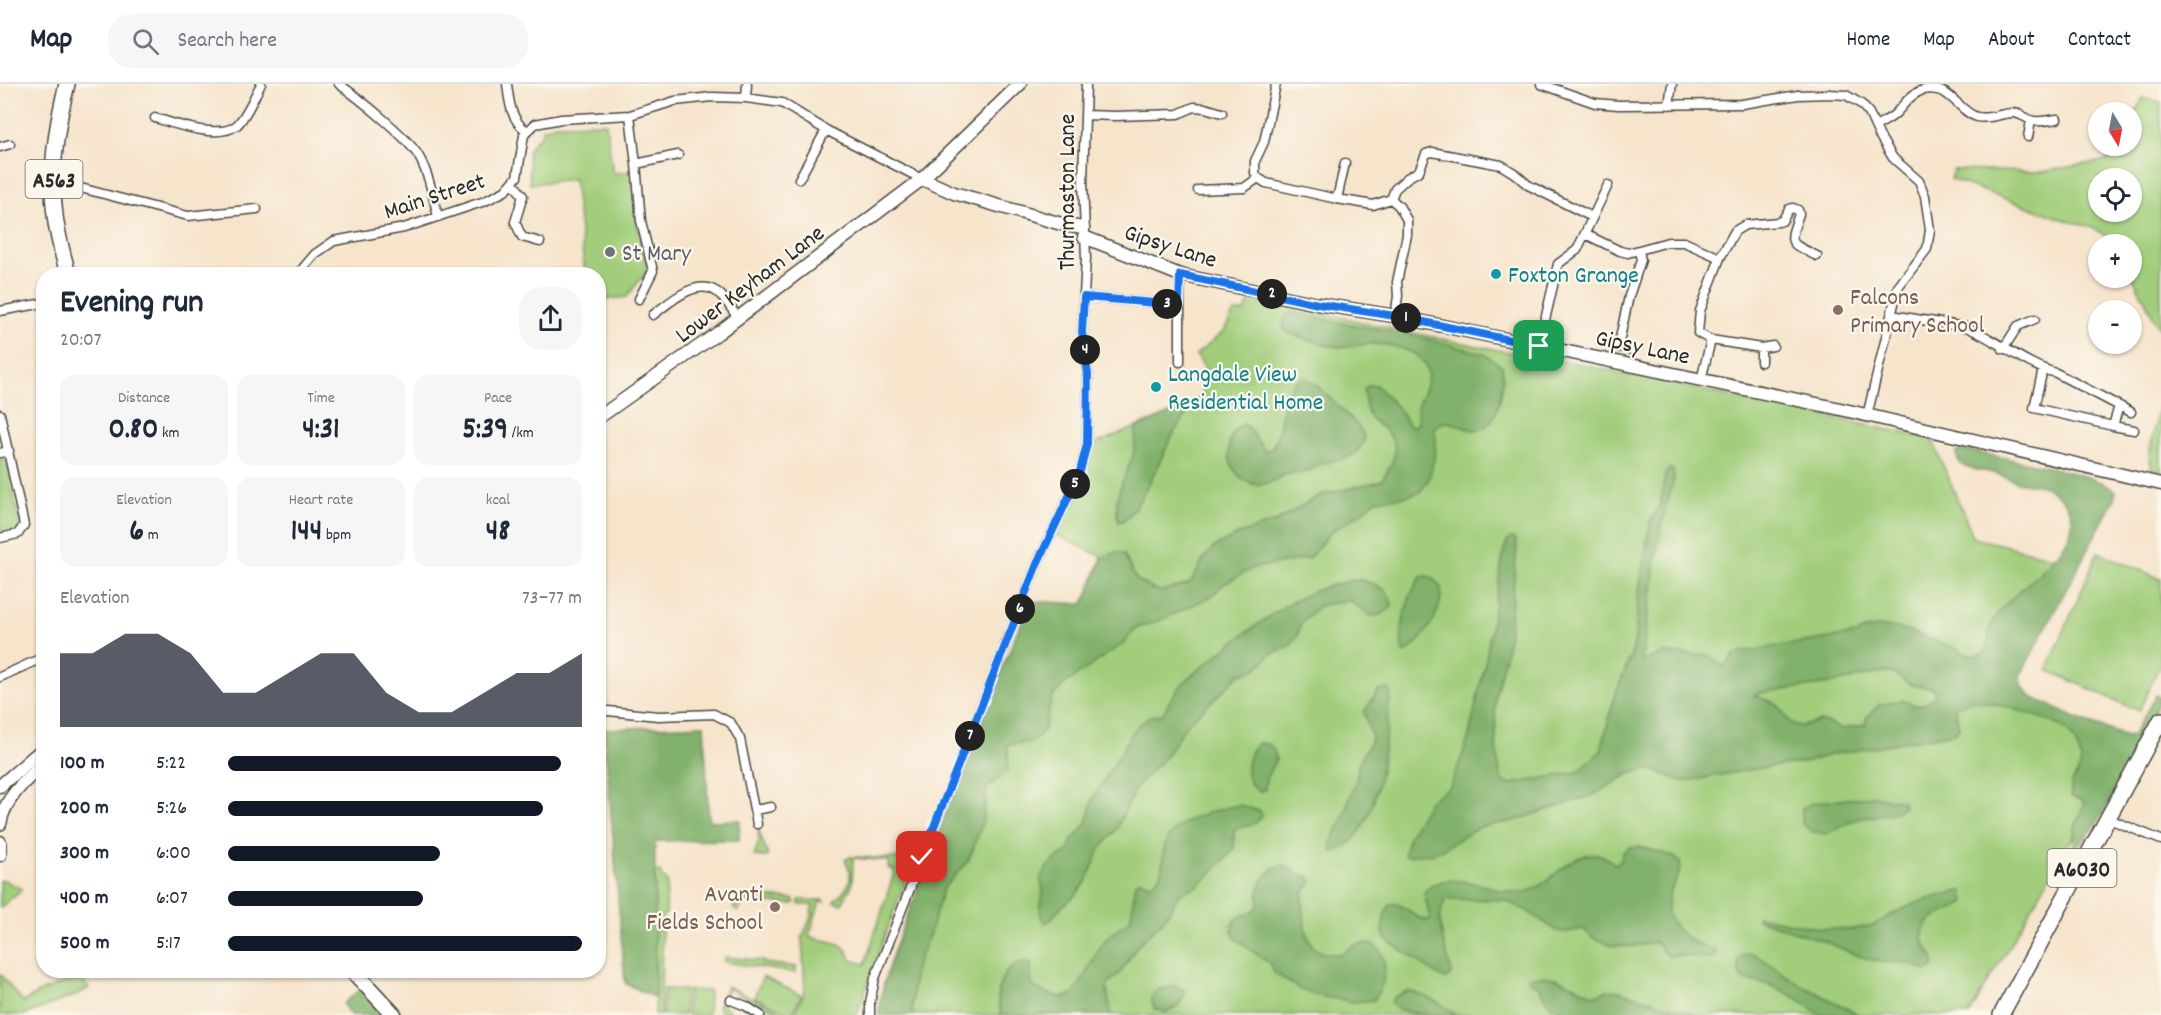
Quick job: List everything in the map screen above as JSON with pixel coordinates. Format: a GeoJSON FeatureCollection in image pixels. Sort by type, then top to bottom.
{"type":"FeatureCollection","features":[{"type":"Feature","properties":{"kind":"highway","name":"A563"},"geometry":{"type":"LineString","coordinates":[[66,267],[54,213],[54,183],[57,128],[67,84]]}},
{"type":"Feature","properties":{"kind":"highway","name":"A6030"},"geometry":{"type":"LineString","coordinates":[[2001,1015],[2161,720]]}},
{"type":"Feature","properties":{"kind":"highway"},"geometry":{"type":"LineString","coordinates":[[359,978],[394,1015]]}},
{"type":"Feature","properties":{"kind":"street"},"geometry":{"type":"LineString","coordinates":[[155,118],[200,129],[219,132],[228,130],[239,122],[261,84]]}},
{"type":"Feature","properties":{"kind":"street"},"geometry":{"type":"LineString","coordinates":[[339,84],[415,150],[427,176],[438,217]]}},
{"type":"Feature","properties":{"kind":"street"},"geometry":{"type":"LineString","coordinates":[[507,84],[513,114],[520,126],[526,130],[534,124],[545,122],[630,115],[675,101],[712,97],[775,101],[789,105],[826,130],[922,179]]}},
{"type":"Feature","properties":{"kind":"street"},"geometry":{"type":"LineString","coordinates":[[746,98],[747,84]]}},
{"type":"Feature","properties":{"kind":"street","name":"Lower Keyham Lane"},"geometry":{"type":"LineString","coordinates":[[606,412],[738,318],[922,179],[1020,84]]}},
{"type":"Feature","properties":{"kind":"street","name":"Thurmaston Lane"},"geometry":{"type":"LineString","coordinates":[[870,1015],[875,978],[1037,564],[1079,475],[1087,444],[1088,374],[1082,332],[1086,258],[1084,232],[1086,84]]}},
{"type":"Feature","properties":{"kind":"street"},"geometry":{"type":"LineString","coordinates":[[1276,84],[1264,142],[1255,160],[1254,173],[1258,178],[1266,183],[1372,205],[1391,200]]}},
{"type":"Feature","properties":{"kind":"street"},"geometry":{"type":"LineString","coordinates":[[1542,84],[1595,103],[1618,105],[1742,104],[1798,95],[1847,91],[1862,104],[1893,158],[1918,182],[1925,196],[1930,230],[1927,249],[1898,287],[1866,416]]}},
{"type":"Feature","properties":{"kind":"street"},"geometry":{"type":"LineString","coordinates":[[1669,105],[1672,84]]}},
{"type":"Feature","properties":{"kind":"street"},"geometry":{"type":"LineString","coordinates":[[1876,126],[1893,115],[1907,99],[1923,90],[1937,90],[1954,97],[1966,111],[1984,118],[2006,113],[2017,113],[2031,121],[2057,118]]}},
{"type":"Feature","properties":{"kind":"street"},"geometry":{"type":"LineString","coordinates":[[1086,115],[1178,114],[1194,107],[1222,113]]}},
{"type":"Feature","properties":{"kind":"street"},"geometry":{"type":"LineString","coordinates":[[630,115],[641,221],[653,271],[639,299]]}},
{"type":"Feature","properties":{"kind":"street"},"geometry":{"type":"LineString","coordinates":[[2028,137],[2031,121]]}},
{"type":"Feature","properties":{"kind":"street","name":"Main Street"},"geometry":{"type":"LineString","coordinates":[[304,267],[315,254],[334,241],[404,228],[485,201],[504,191],[513,183],[519,169],[522,140],[526,130]]}},
{"type":"Feature","properties":{"kind":"street"},"geometry":{"type":"LineString","coordinates":[[800,179],[826,130]]}},
{"type":"Feature","properties":{"kind":"street"},"geometry":{"type":"LineString","coordinates":[[0,147],[10,144]]}},
{"type":"Feature","properties":{"kind":"street"},"geometry":{"type":"LineString","coordinates":[[1391,200],[1395,189],[1419,171],[1426,154],[1432,152],[1501,165],[1528,185],[1592,217]]}},
{"type":"Feature","properties":{"kind":"street"},"geometry":{"type":"LineString","coordinates":[[636,164],[678,155]]}},
{"type":"Feature","properties":{"kind":"street"},"geometry":{"type":"LineString","coordinates":[[1337,199],[1345,163]]}},
{"type":"Feature","properties":{"kind":"street"},"geometry":{"type":"LineString","coordinates":[[1198,190],[1244,188],[1258,178]]}},
{"type":"Feature","properties":{"kind":"street","name":"Gipsy Lane"},"geometry":{"type":"LineString","coordinates":[[922,179],[954,192],[1084,232],[1180,275],[1318,304],[1395,316],[1701,380],[2161,484]]}},
{"type":"Feature","properties":{"kind":"street"},"geometry":{"type":"LineString","coordinates":[[54,183],[69,184],[188,216],[257,209]]}},
{"type":"Feature","properties":{"kind":"street"},"geometry":{"type":"LineString","coordinates":[[513,183],[523,196],[514,222],[522,237],[540,242]]}},
{"type":"Feature","properties":{"kind":"street"},"geometry":{"type":"LineString","coordinates":[[1539,346],[1558,264],[1577,250],[1608,185]]}},
{"type":"Feature","properties":{"kind":"street"},"geometry":{"type":"LineString","coordinates":[[1391,200],[1399,206],[1407,220],[1407,235],[1397,282],[1398,296],[1395,316]]}},
{"type":"Feature","properties":{"kind":"street"},"geometry":{"type":"LineString","coordinates":[[1773,345],[1761,348],[1711,340],[1698,333],[1700,311],[1720,258],[1739,227],[1778,222],[1789,209],[1793,208],[1798,210],[1799,214],[1791,236],[1792,242],[1817,256]]}},
{"type":"Feature","properties":{"kind":"street"},"geometry":{"type":"LineString","coordinates":[[1586,234],[1620,252],[1639,251],[1668,242],[1684,242],[1720,258]]}},
{"type":"Feature","properties":{"kind":"street"},"geometry":{"type":"LineString","coordinates":[[1618,347],[1629,296],[1641,260],[1639,251]]}},
{"type":"Feature","properties":{"kind":"street"},"geometry":{"type":"LineString","coordinates":[[1180,275],[1180,362]]}},
{"type":"Feature","properties":{"kind":"street"},"geometry":{"type":"LineString","coordinates":[[653,315],[681,295],[701,288],[718,292],[738,318]]}},
{"type":"Feature","properties":{"kind":"street"},"geometry":{"type":"LineString","coordinates":[[1084,297],[1179,305]]}},
{"type":"Feature","properties":{"kind":"street"},"geometry":{"type":"LineString","coordinates":[[0,311],[36,304]]}},
{"type":"Feature","properties":{"kind":"street"},"geometry":{"type":"LineString","coordinates":[[1892,315],[1966,327],[1978,332],[2003,349],[2056,373],[2131,412]]}},
{"type":"Feature","properties":{"kind":"street"},"geometry":{"type":"LineString","coordinates":[[2003,349],[2018,326],[2035,319]]}},
{"type":"Feature","properties":{"kind":"street"},"geometry":{"type":"LineString","coordinates":[[1701,380],[1711,340]]}},
{"type":"Feature","properties":{"kind":"street"},"geometry":{"type":"LineString","coordinates":[[1603,344],[1632,350]]}},
{"type":"Feature","properties":{"kind":"street"},"geometry":{"type":"LineString","coordinates":[[1761,348],[1761,362]]}},
{"type":"Feature","properties":{"kind":"street"},"geometry":{"type":"LineString","coordinates":[[2043,369],[2034,408],[2134,430]]}},
{"type":"Feature","properties":{"kind":"street"},"geometry":{"type":"LineString","coordinates":[[2113,426],[2119,406]]}},
{"type":"Feature","properties":{"kind":"street"},"geometry":{"type":"LineString","coordinates":[[0,414],[4,452],[24,525],[18,534],[0,538]]}},
{"type":"Feature","properties":{"kind":"street"},"geometry":{"type":"LineString","coordinates":[[0,677],[36,661]]}},
{"type":"Feature","properties":{"kind":"street"},"geometry":{"type":"LineString","coordinates":[[606,711],[658,716],[714,714],[726,719],[734,726],[740,739],[757,824]]}},
{"type":"Feature","properties":{"kind":"street"},"geometry":{"type":"LineString","coordinates":[[0,786],[36,755]]}},
{"type":"Feature","properties":{"kind":"street"},"geometry":{"type":"LineString","coordinates":[[0,824],[6,804],[17,789],[36,771]]}},
{"type":"Feature","properties":{"kind":"street"},"geometry":{"type":"LineString","coordinates":[[755,810],[771,807]]}},
{"type":"Feature","properties":{"kind":"street"},"geometry":{"type":"LineString","coordinates":[[2109,819],[2161,840]]}},
{"type":"Feature","properties":{"kind":"street"},"geometry":{"type":"LineString","coordinates":[[0,842],[0,855]]}},
{"type":"Feature","properties":{"kind":"street"},"geometry":{"type":"LineString","coordinates":[[731,1000],[760,1015]]}},
{"type":"Feature","properties":{"kind":"street"},"geometry":{"type":"LineString","coordinates":[[740,1015],[746,1006]]}},
{"type":"Feature","properties":{"kind":"green space"},"geometry":{"type":"Polygon","coordinates":[[[2143,98],[2161,103],[2161,332],[2139,288],[2142,288],[2142,234],[2102,234],[2088,226],[1950,179],[1953,170],[2041,172],[2108,160],[2110,156],[2142,156],[2141,102],[2143,98]]]}},
{"type":"Feature","properties":{"kind":"green space"},"geometry":{"type":"Polygon","coordinates":[[[606,123],[613,173],[631,172],[638,228],[648,269],[627,297],[606,299],[606,267],[584,267],[574,179],[530,184],[528,151],[536,139],[540,138],[543,129],[555,124],[606,123]]]}},
{"type":"Feature","properties":{"kind":"green space"},"geometry":{"type":"Polygon","coordinates":[[[1251,298],[1462,343],[1560,360],[1932,439],[1974,538],[2073,562],[2006,693],[2131,738],[1969,1015],[879,1015],[880,1000],[895,950],[1030,601],[1083,606],[1102,557],[1057,535],[1083,477],[1092,445],[1191,405],[1202,393],[1207,382],[1205,369],[1196,355],[1224,331],[1234,312],[1244,312],[1251,298]]]}},
{"type":"Feature","properties":{"kind":"green space"},"geometry":{"type":"Polygon","coordinates":[[[1293,312],[1412,335],[1484,354],[1502,366],[1503,373],[1499,404],[1491,422],[1485,428],[1477,430],[1449,423],[1439,424],[1434,429],[1436,438],[1434,459],[1429,479],[1420,492],[1376,500],[1364,511],[1332,531],[1309,558],[1253,568],[1224,584],[1212,596],[1135,629],[1124,643],[1066,683],[1052,697],[1044,730],[1031,742],[1008,745],[1008,771],[987,788],[983,821],[972,852],[968,861],[943,889],[929,936],[918,960],[914,974],[913,1015],[879,1015],[884,983],[895,948],[1030,601],[1084,604],[1103,557],[1117,552],[1124,554],[1136,579],[1152,589],[1161,591],[1185,585],[1191,582],[1205,557],[1220,544],[1277,521],[1320,495],[1381,481],[1392,462],[1395,449],[1390,436],[1368,414],[1364,389],[1369,385],[1376,385],[1397,407],[1410,426],[1415,427],[1418,423],[1417,407],[1427,384],[1428,375],[1424,363],[1418,357],[1403,349],[1385,345],[1341,347],[1304,339],[1284,330],[1283,320],[1293,312]]]}},
{"type":"Feature","properties":{"kind":"green space"},"geometry":{"type":"Polygon","coordinates":[[[1304,378],[1315,384],[1356,424],[1362,432],[1363,444],[1350,457],[1319,464],[1308,471],[1288,474],[1268,483],[1253,484],[1247,481],[1236,472],[1232,465],[1229,447],[1232,436],[1243,424],[1247,426],[1265,451],[1271,449],[1290,389],[1304,378]]]}},
{"type":"Feature","properties":{"kind":"green space"},"geometry":{"type":"Polygon","coordinates":[[[1203,394],[1177,428],[1135,508],[1127,518],[1119,522],[1118,495],[1134,452],[1136,428],[1191,405],[1203,394]]]}},
{"type":"Feature","properties":{"kind":"green space"},"geometry":{"type":"Polygon","coordinates":[[[2161,396],[2161,471],[2152,470],[2149,455],[2161,396]]]}},
{"type":"Feature","properties":{"kind":"green space"},"geometry":{"type":"Polygon","coordinates":[[[1970,451],[2070,472],[2090,478],[2116,491],[2115,498],[2020,676],[2023,687],[2030,696],[2076,718],[2127,737],[2133,735],[2156,695],[2160,697],[2147,730],[2109,804],[2083,840],[2074,847],[2074,831],[2084,804],[2082,800],[2071,797],[2071,785],[2080,768],[2081,759],[2069,733],[2060,726],[2038,717],[1995,704],[1974,701],[1965,702],[1955,708],[1959,728],[1954,733],[1829,755],[1807,762],[1688,781],[1649,769],[1642,770],[1627,775],[1593,795],[1514,821],[1480,827],[1435,853],[1407,856],[1404,854],[1409,836],[1429,801],[1450,787],[1468,740],[1486,659],[1504,549],[1511,538],[1515,539],[1517,548],[1508,643],[1495,698],[1496,747],[1501,778],[1511,784],[1577,772],[1601,751],[1614,698],[1632,653],[1638,596],[1651,519],[1660,506],[1665,475],[1670,468],[1673,470],[1674,479],[1658,546],[1643,661],[1665,653],[1710,656],[1724,667],[1735,654],[1740,652],[1856,634],[1877,627],[1908,631],[1946,644],[1968,655],[1979,655],[1985,652],[1995,617],[2054,558],[2071,532],[2072,518],[2069,508],[2052,490],[1968,468],[1962,465],[1956,453],[1970,451]],[[1885,672],[1823,685],[1754,695],[1777,704],[1791,723],[1796,725],[1803,726],[1821,721],[1843,729],[1865,725],[1867,717],[1879,705],[1902,700],[1920,705],[1935,696],[1934,688],[1911,685],[1894,674],[1885,672]]]}},
{"type":"Feature","properties":{"kind":"green space"},"geometry":{"type":"Polygon","coordinates":[[[6,458],[21,530],[0,534],[0,459],[6,458]]]}},
{"type":"Feature","properties":{"kind":"green space"},"geometry":{"type":"Polygon","coordinates":[[[2098,552],[2161,579],[2161,662],[2139,711],[2047,670],[2098,552]]]}},
{"type":"Feature","properties":{"kind":"green space"},"geometry":{"type":"Polygon","coordinates":[[[1427,576],[1441,587],[1439,606],[1427,631],[1407,652],[1403,652],[1401,634],[1408,602],[1421,577],[1427,576]]]}},
{"type":"Feature","properties":{"kind":"green space"},"geometry":{"type":"Polygon","coordinates":[[[1362,580],[1386,592],[1392,607],[1383,614],[1371,616],[1350,601],[1319,606],[1301,624],[1297,637],[1291,645],[1271,654],[1255,670],[1239,674],[1186,725],[1166,756],[1140,782],[1116,830],[1100,849],[1086,882],[1051,920],[1045,923],[1040,912],[1043,891],[1040,880],[1042,875],[1051,863],[1068,852],[1072,840],[1087,823],[1093,798],[1135,729],[1148,717],[1163,714],[1175,693],[1190,677],[1241,636],[1273,614],[1324,588],[1362,580]]]}},
{"type":"Feature","properties":{"kind":"green space"},"geometry":{"type":"Polygon","coordinates":[[[1389,689],[1391,693],[1383,759],[1371,808],[1361,829],[1349,844],[1332,852],[1331,843],[1357,778],[1358,764],[1372,737],[1364,712],[1378,691],[1389,689]]]}},
{"type":"Feature","properties":{"kind":"green space"},"geometry":{"type":"Polygon","coordinates":[[[704,725],[709,821],[740,820],[739,840],[655,841],[655,998],[625,983],[606,753],[606,729],[704,725]]]}},
{"type":"Feature","properties":{"kind":"green space"},"geometry":{"type":"Polygon","coordinates":[[[1259,743],[1273,748],[1276,759],[1266,779],[1265,789],[1262,791],[1255,789],[1251,784],[1247,770],[1250,754],[1259,743]]]}},
{"type":"Feature","properties":{"kind":"green space"},"geometry":{"type":"Polygon","coordinates":[[[1873,796],[1902,801],[1904,806],[1896,812],[1854,820],[1825,834],[1810,831],[1802,823],[1802,809],[1812,803],[1873,796]]]}},
{"type":"Feature","properties":{"kind":"green space"},"geometry":{"type":"Polygon","coordinates":[[[1239,805],[1259,811],[1262,816],[1253,824],[1234,829],[1234,848],[1230,854],[1199,885],[1180,893],[1164,920],[1137,946],[1121,972],[1107,988],[1111,1015],[1001,1015],[998,997],[1000,985],[1006,973],[1019,963],[1031,963],[1032,985],[1036,988],[1057,996],[1072,995],[1103,943],[1131,919],[1135,884],[1140,880],[1151,884],[1159,876],[1164,848],[1171,834],[1198,817],[1239,805]]]}},
{"type":"Feature","properties":{"kind":"green space"},"geometry":{"type":"Polygon","coordinates":[[[758,828],[768,856],[766,857],[754,856],[759,841],[758,828]]]}},
{"type":"Feature","properties":{"kind":"green space"},"geometry":{"type":"Polygon","coordinates":[[[1640,847],[1673,856],[1680,862],[1680,871],[1670,892],[1669,916],[1673,924],[1687,938],[1714,949],[1716,955],[1712,958],[1667,955],[1655,942],[1635,946],[1608,944],[1591,936],[1583,929],[1557,931],[1524,909],[1505,900],[1447,899],[1440,916],[1442,935],[1452,974],[1446,979],[1390,943],[1383,933],[1382,926],[1390,904],[1400,905],[1427,921],[1430,918],[1424,892],[1436,884],[1449,880],[1506,891],[1532,890],[1582,856],[1601,855],[1616,864],[1621,861],[1622,854],[1628,848],[1640,847]]]}},
{"type":"Feature","properties":{"kind":"green space"},"geometry":{"type":"Polygon","coordinates":[[[850,857],[914,859],[857,1015],[794,1015],[805,990],[802,938],[813,913],[811,912],[813,905],[799,905],[799,900],[824,900],[825,902],[820,901],[809,936],[840,944],[851,960],[865,964],[895,870],[888,868],[889,861],[853,858],[852,885],[842,904],[834,902],[849,883],[849,868],[845,860],[850,857]]]}},
{"type":"Feature","properties":{"kind":"green space"},"geometry":{"type":"Polygon","coordinates":[[[1281,865],[1300,875],[1310,877],[1311,883],[1303,894],[1304,915],[1308,937],[1315,948],[1324,953],[1334,954],[1364,943],[1377,947],[1380,951],[1385,966],[1384,976],[1374,1000],[1354,1002],[1319,996],[1301,990],[1273,972],[1270,964],[1236,939],[1233,923],[1255,910],[1259,903],[1260,886],[1271,871],[1281,865]]]}},
{"type":"Feature","properties":{"kind":"green space"},"geometry":{"type":"Polygon","coordinates":[[[655,872],[660,872],[667,881],[666,913],[662,917],[661,1015],[655,1015],[655,872]]]}},
{"type":"Feature","properties":{"kind":"green space"},"geometry":{"type":"Polygon","coordinates":[[[0,880],[22,889],[0,908],[0,880]]]}},
{"type":"Feature","properties":{"kind":"green space"},"geometry":{"type":"Polygon","coordinates":[[[1963,891],[1965,903],[1937,916],[1924,929],[1924,942],[1934,963],[1933,967],[1927,971],[1910,963],[1882,962],[1864,958],[1826,942],[1757,919],[1758,916],[1830,929],[1859,928],[1875,924],[1917,903],[1963,891]]]}},
{"type":"Feature","properties":{"kind":"green space"},"geometry":{"type":"Polygon","coordinates":[[[740,896],[793,899],[795,903],[744,902],[738,912],[733,908],[740,896]]]}},
{"type":"Feature","properties":{"kind":"green space"},"geometry":{"type":"Polygon","coordinates":[[[1753,953],[1799,984],[1860,1015],[1821,1015],[1781,990],[1767,984],[1745,980],[1739,973],[1738,959],[1742,955],[1753,953]]]}},
{"type":"Feature","properties":{"kind":"green space"},"geometry":{"type":"Polygon","coordinates":[[[725,957],[796,967],[796,973],[724,962],[725,957]]]}},
{"type":"Feature","properties":{"kind":"green space"},"geometry":{"type":"Polygon","coordinates":[[[0,974],[23,1002],[38,993],[76,978],[80,978],[89,988],[24,1015],[0,1015],[0,974]]]}},
{"type":"Feature","properties":{"kind":"green space"},"geometry":{"type":"Polygon","coordinates":[[[1544,976],[1559,979],[1595,995],[1607,990],[1619,991],[1698,1015],[1571,1015],[1550,1005],[1538,986],[1528,980],[1529,977],[1544,976]]]}},
{"type":"Feature","properties":{"kind":"green space"},"geometry":{"type":"Polygon","coordinates":[[[763,977],[801,995],[792,1014],[754,997],[763,977]]]}},
{"type":"Feature","properties":{"kind":"green space"},"geometry":{"type":"Polygon","coordinates":[[[727,986],[778,1010],[778,1015],[771,1015],[772,1013],[728,988],[722,1004],[729,1010],[729,1014],[722,1015],[718,1007],[727,986]]]}},
{"type":"Feature","properties":{"kind":"green space"},"geometry":{"type":"Polygon","coordinates":[[[1175,986],[1184,990],[1185,995],[1178,1006],[1166,1012],[1155,1009],[1152,1003],[1153,995],[1159,990],[1175,986]]]}},
{"type":"Feature","properties":{"kind":"green space"},"geometry":{"type":"Polygon","coordinates":[[[362,988],[392,1015],[350,1015],[343,1004],[362,988]]]}},
{"type":"Feature","properties":{"kind":"green space"},"geometry":{"type":"Polygon","coordinates":[[[664,989],[685,990],[684,1015],[663,1015],[664,989]]]}},
{"type":"Feature","properties":{"kind":"green space"},"geometry":{"type":"Polygon","coordinates":[[[688,990],[709,991],[708,1015],[687,1015],[688,990]]]}},
{"type":"Feature","properties":{"kind":"green space"},"geometry":{"type":"Polygon","coordinates":[[[1407,991],[1432,999],[1454,1013],[1453,1015],[1437,1015],[1400,1010],[1391,1002],[1394,997],[1407,991]]]}},
{"type":"Feature","properties":{"kind":"place","name":"St Mary"},"geometry":{"type":"Point","coordinates":[610,252]}},
{"type":"Feature","properties":{"kind":"place","name":"Foxton Grange"},"geometry":{"type":"Point","coordinates":[1496,274]}},
{"type":"Feature","properties":{"kind":"place","name":"Falcons Primary School"},"geometry":{"type":"Point","coordinates":[1838,310]}},
{"type":"Feature","properties":{"kind":"place","name":"Langdale View Residential Home"},"geometry":{"type":"Point","coordinates":[1156,387]}},
{"type":"Feature","properties":{"kind":"place","name":"Avanti Fields School"},"geometry":{"type":"Point","coordinates":[775,907]}},
{"type":"Feature","properties":{"kind":"route"},"geometry":{"type":"LineString","coordinates":[[922,857],[1037,564],[1079,475],[1087,444],[1088,374],[1082,332],[1084,297],[1179,305],[1180,275],[1539,346]]}}]}
